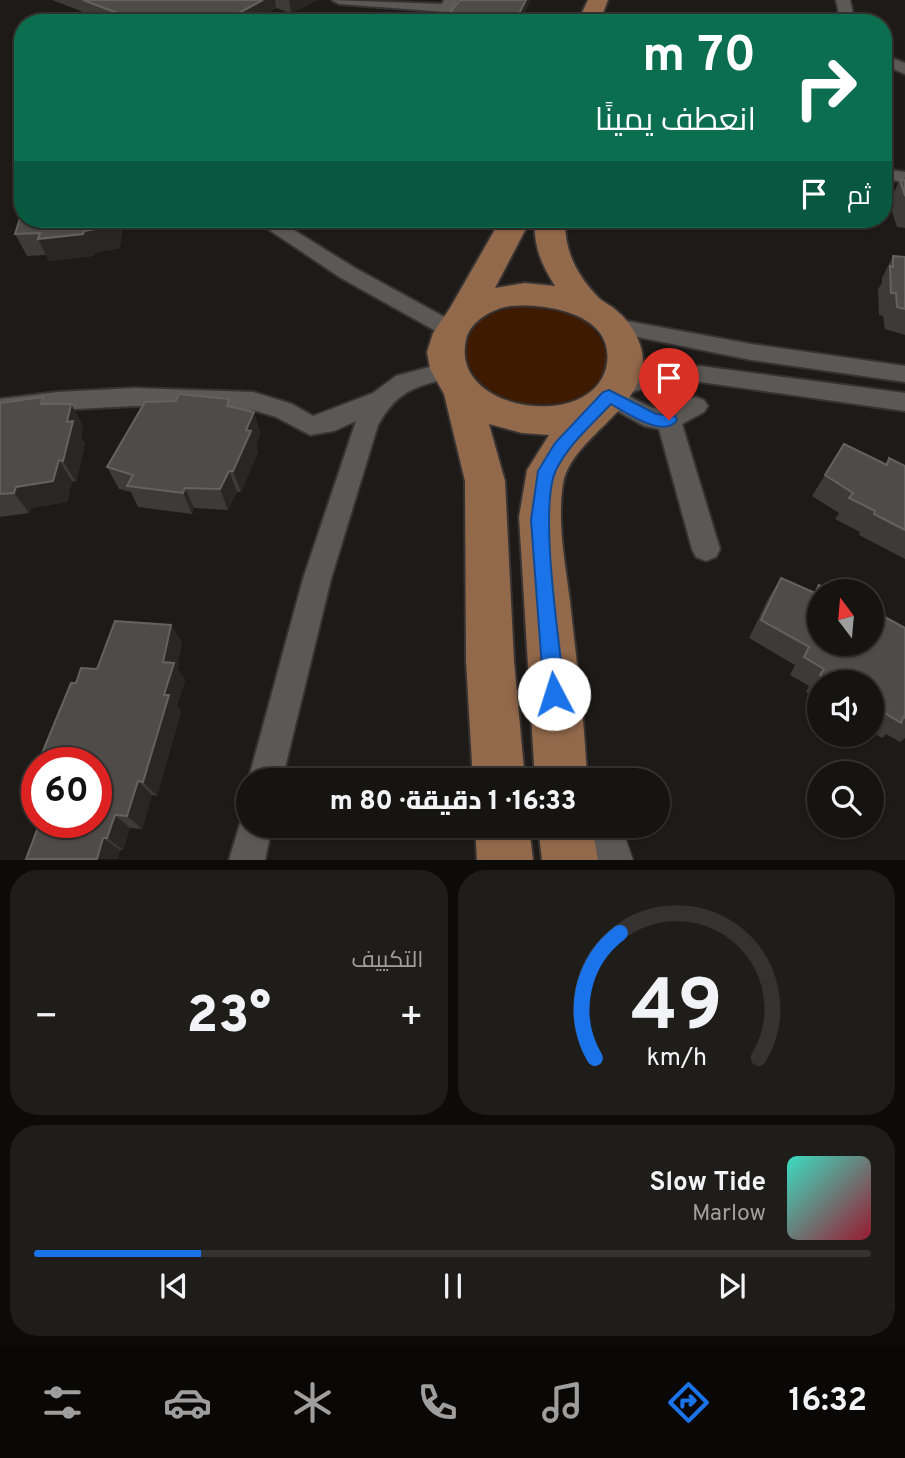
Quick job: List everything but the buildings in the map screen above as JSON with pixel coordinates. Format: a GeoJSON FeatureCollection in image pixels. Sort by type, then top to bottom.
{"type":"FeatureCollection","features":[{"type":"Feature","properties":{"kind":"main road"},"geometry":{"type":"LineString","coordinates":[[498,768],[489,661],[485,481],[445,350],[511,228]]}},
{"type":"Feature","properties":{"kind":"main road"},"geometry":{"type":"LineString","coordinates":[[550,228],[550,247],[561,273],[623,345],[626,366],[609,396],[561,448],[547,471],[540,520],[560,768]]}},
{"type":"Feature","properties":{"kind":"main road"},"geometry":{"type":"LineString","coordinates":[[458,322],[485,302],[523,294],[565,298],[600,317]]}},
{"type":"Feature","properties":{"kind":"main road"},"geometry":{"type":"LineString","coordinates":[[454,380],[482,406],[510,417],[541,421],[573,417],[609,396]]}},
{"type":"Feature","properties":{"kind":"main road"},"geometry":{"type":"LineString","coordinates":[[503,838],[505,859]]}},
{"type":"Feature","properties":{"kind":"main road"},"geometry":{"type":"LineString","coordinates":[[567,838],[570,859]]}},
{"type":"Feature","properties":{"kind":"street"},"geometry":{"type":"LineString","coordinates":[[339,0],[446,8],[451,0]]}},
{"type":"Feature","properties":{"kind":"street"},"geometry":{"type":"LineString","coordinates":[[277,228],[348,273],[458,322]]}},
{"type":"Feature","properties":{"kind":"street"},"geometry":{"type":"LineString","coordinates":[[600,317],[751,352],[905,374]]}},
{"type":"Feature","properties":{"kind":"street"},"geometry":{"type":"LineString","coordinates":[[609,396],[659,376],[700,374],[905,402]]}},
{"type":"Feature","properties":{"kind":"street"},"geometry":{"type":"LineString","coordinates":[[0,408],[57,401],[135,397],[253,401],[284,410],[310,426],[325,424],[381,399],[404,382],[454,380]]}},
{"type":"Feature","properties":{"kind":"street"},"geometry":{"type":"LineString","coordinates":[[609,396],[653,420],[669,420],[696,406]]}},
{"type":"Feature","properties":{"kind":"street"},"geometry":{"type":"LineString","coordinates":[[268,768],[317,579],[366,424],[381,399]]}},
{"type":"Feature","properties":{"kind":"street"},"geometry":{"type":"LineString","coordinates":[[669,420],[706,550]]}},
{"type":"Feature","properties":{"kind":"street"},"geometry":{"type":"LineString","coordinates":[[556,719],[574,768]]}},
{"type":"Feature","properties":{"kind":"street"},"geometry":{"type":"LineString","coordinates":[[247,859],[252,838]]}},
{"type":"Feature","properties":{"kind":"street"},"geometry":{"type":"LineString","coordinates":[[600,838],[608,859]]}},
{"type":"Feature","properties":{"kind":"shaded area"},"geometry":{"type":"Polygon","coordinates":[[[532,305],[572,314],[597,333],[603,343],[607,364],[604,375],[587,393],[553,406],[521,405],[494,393],[474,374],[465,353],[470,331],[491,314],[532,305]]]}},
{"type":"Feature","properties":{"kind":"route"},"geometry":{"type":"LineString","coordinates":[[554,694],[540,520],[547,471],[561,448],[609,396],[653,420],[669,420]]}}]}
